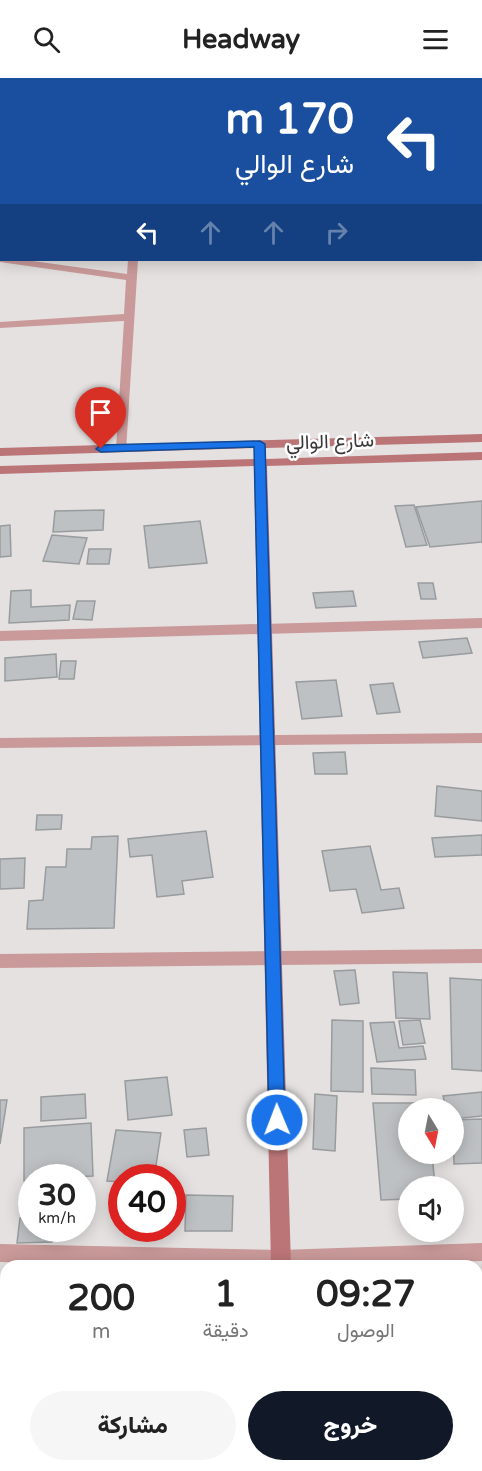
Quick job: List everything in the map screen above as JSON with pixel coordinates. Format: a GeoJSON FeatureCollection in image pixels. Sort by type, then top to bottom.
{"type":"FeatureCollection","features":[{"type":"Feature","properties":{"kind":"street"},"geometry":{"type":"LineString","coordinates":[[14,261],[132,278]]}},
{"type":"Feature","properties":{"kind":"street"},"geometry":{"type":"LineString","coordinates":[[122,448],[133,261]]}},
{"type":"Feature","properties":{"kind":"street"},"geometry":{"type":"LineString","coordinates":[[0,325],[130,317]]}},
{"type":"Feature","properties":{"kind":"street","name":"شارع الوالي"},"geometry":{"type":"LineString","coordinates":[[0,452],[482,438]]}},
{"type":"Feature","properties":{"kind":"street"},"geometry":{"type":"LineString","coordinates":[[260,444],[281,1260]]}},
{"type":"Feature","properties":{"kind":"street","name":"شارع الوالي"},"geometry":{"type":"LineString","coordinates":[[0,470],[482,456]]}},
{"type":"Feature","properties":{"kind":"street"},"geometry":{"type":"LineString","coordinates":[[0,636],[482,623]]}},
{"type":"Feature","properties":{"kind":"street"},"geometry":{"type":"LineString","coordinates":[[0,743],[482,738]]}},
{"type":"Feature","properties":{"kind":"street"},"geometry":{"type":"LineString","coordinates":[[0,961],[482,956]]}},
{"type":"Feature","properties":{"kind":"street"},"geometry":{"type":"LineString","coordinates":[[321,1260],[482,1252]]}},
{"type":"Feature","properties":{"kind":"street"},"geometry":{"type":"LineString","coordinates":[[0,1253],[219,1260]]}},
{"type":"Feature","properties":{"kind":"building"},"geometry":{"type":"Polygon","coordinates":[[[482,501],[482,542],[430,547],[416,507],[482,501]]]}},
{"type":"Feature","properties":{"kind":"building"},"geometry":{"type":"Polygon","coordinates":[[[414,505],[427,545],[406,547],[395,506],[414,505]]]}},
{"type":"Feature","properties":{"kind":"building"},"geometry":{"type":"Polygon","coordinates":[[[104,510],[103,530],[53,532],[55,511],[104,510]]]}},
{"type":"Feature","properties":{"kind":"building"},"geometry":{"type":"Polygon","coordinates":[[[200,521],[207,563],[149,568],[144,526],[200,521]]]}},
{"type":"Feature","properties":{"kind":"building"},"geometry":{"type":"Polygon","coordinates":[[[10,525],[11,556],[0,557],[0,526],[10,525]]]}},
{"type":"Feature","properties":{"kind":"building"},"geometry":{"type":"Polygon","coordinates":[[[52,535],[87,538],[79,564],[43,561],[52,535]]]}},
{"type":"Feature","properties":{"kind":"building"},"geometry":{"type":"Polygon","coordinates":[[[89,549],[111,549],[109,564],[87,564],[89,549]]]}},
{"type":"Feature","properties":{"kind":"building"},"geometry":{"type":"Polygon","coordinates":[[[418,583],[433,583],[436,599],[421,599],[418,583]]]}},
{"type":"Feature","properties":{"kind":"building"},"geometry":{"type":"Polygon","coordinates":[[[31,590],[31,607],[70,605],[69,620],[9,623],[11,591],[31,590]]]}},
{"type":"Feature","properties":{"kind":"building"},"geometry":{"type":"Polygon","coordinates":[[[353,591],[356,606],[316,608],[313,593],[353,591]]]}},
{"type":"Feature","properties":{"kind":"building"},"geometry":{"type":"Polygon","coordinates":[[[77,601],[95,601],[92,620],[73,619],[77,601]]]}},
{"type":"Feature","properties":{"kind":"building"},"geometry":{"type":"Polygon","coordinates":[[[467,638],[472,653],[423,658],[419,642],[467,638]]]}},
{"type":"Feature","properties":{"kind":"building"},"geometry":{"type":"Polygon","coordinates":[[[56,654],[57,677],[5,681],[5,658],[56,654]]]}},
{"type":"Feature","properties":{"kind":"building"},"geometry":{"type":"Polygon","coordinates":[[[61,661],[76,661],[74,679],[59,679],[61,661]]]}},
{"type":"Feature","properties":{"kind":"building"},"geometry":{"type":"Polygon","coordinates":[[[336,680],[342,716],[302,719],[296,682],[336,680]]]}},
{"type":"Feature","properties":{"kind":"building"},"geometry":{"type":"Polygon","coordinates":[[[393,683],[400,712],[377,714],[370,685],[393,683]]]}},
{"type":"Feature","properties":{"kind":"building"},"geometry":{"type":"Polygon","coordinates":[[[345,752],[347,774],[315,774],[313,753],[345,752]]]}},
{"type":"Feature","properties":{"kind":"building"},"geometry":{"type":"Polygon","coordinates":[[[437,786],[482,791],[482,821],[435,816],[437,786]]]}},
{"type":"Feature","properties":{"kind":"building"},"geometry":{"type":"Polygon","coordinates":[[[37,815],[62,815],[61,829],[36,830],[37,815]]]}},
{"type":"Feature","properties":{"kind":"building"},"geometry":{"type":"Polygon","coordinates":[[[206,831],[213,877],[182,881],[184,894],[157,897],[152,855],[130,857],[128,839],[206,831]]]}},
{"type":"Feature","properties":{"kind":"building"},"geometry":{"type":"Polygon","coordinates":[[[482,835],[482,855],[435,857],[432,838],[482,835]]]}},
{"type":"Feature","properties":{"kind":"building"},"geometry":{"type":"Polygon","coordinates":[[[118,836],[114,928],[27,929],[29,901],[43,900],[46,867],[66,867],[67,849],[91,849],[92,837],[118,836]]]}},
{"type":"Feature","properties":{"kind":"building"},"geometry":{"type":"Polygon","coordinates":[[[370,846],[381,890],[399,888],[404,908],[362,913],[356,889],[330,891],[322,851],[370,846]]]}},
{"type":"Feature","properties":{"kind":"building"},"geometry":{"type":"Polygon","coordinates":[[[25,858],[24,888],[0,889],[0,859],[25,858]]]}},
{"type":"Feature","properties":{"kind":"building"},"geometry":{"type":"Polygon","coordinates":[[[355,970],[359,1003],[340,1005],[334,971],[355,970]]]}},
{"type":"Feature","properties":{"kind":"building"},"geometry":{"type":"Polygon","coordinates":[[[393,972],[427,973],[430,1019],[396,1018],[393,972]]]}},
{"type":"Feature","properties":{"kind":"building"},"geometry":{"type":"Polygon","coordinates":[[[450,978],[482,980],[482,1071],[452,1069],[450,978]]]}},
{"type":"Feature","properties":{"kind":"building"},"geometry":{"type":"Polygon","coordinates":[[[332,1020],[363,1021],[363,1092],[331,1091],[332,1020]]]}},
{"type":"Feature","properties":{"kind":"building"},"geometry":{"type":"Polygon","coordinates":[[[420,1020],[425,1043],[403,1045],[399,1021],[420,1020]]]}},
{"type":"Feature","properties":{"kind":"building"},"geometry":{"type":"Polygon","coordinates":[[[394,1022],[399,1048],[423,1046],[426,1059],[377,1062],[370,1023],[394,1022]]]}},
{"type":"Feature","properties":{"kind":"building"},"geometry":{"type":"Polygon","coordinates":[[[371,1068],[415,1070],[416,1095],[372,1094],[371,1068]]]}},
{"type":"Feature","properties":{"kind":"building"},"geometry":{"type":"Polygon","coordinates":[[[167,1077],[172,1115],[128,1120],[125,1081],[167,1077]]]}},
{"type":"Feature","properties":{"kind":"building"},"geometry":{"type":"Polygon","coordinates":[[[482,1092],[482,1116],[464,1118],[464,1098],[444,1098],[443,1096],[482,1092]]]}},
{"type":"Feature","properties":{"kind":"building"},"geometry":{"type":"Polygon","coordinates":[[[85,1094],[86,1118],[41,1121],[41,1097],[85,1094]]]}},
{"type":"Feature","properties":{"kind":"building"},"geometry":{"type":"Polygon","coordinates":[[[315,1094],[337,1096],[335,1151],[313,1149],[315,1094]]]}},
{"type":"Feature","properties":{"kind":"building"},"geometry":{"type":"Polygon","coordinates":[[[0,1100],[7,1100],[0,1144],[0,1100]]]}},
{"type":"Feature","properties":{"kind":"building"},"geometry":{"type":"Polygon","coordinates":[[[373,1103],[398,1103],[398,1164],[433,1164],[434,1176],[398,1176],[398,1199],[381,1200],[373,1103]]]}},
{"type":"Feature","properties":{"kind":"building"},"geometry":{"type":"Polygon","coordinates":[[[482,1119],[482,1163],[464,1164],[464,1120],[482,1119]]]}},
{"type":"Feature","properties":{"kind":"building"},"geometry":{"type":"Polygon","coordinates":[[[91,1123],[93,1164],[24,1164],[24,1128],[91,1123]]]}},
{"type":"Feature","properties":{"kind":"building"},"geometry":{"type":"Polygon","coordinates":[[[206,1128],[209,1155],[187,1157],[184,1130],[206,1128]]]}},
{"type":"Feature","properties":{"kind":"building"},"geometry":{"type":"Polygon","coordinates":[[[116,1130],[161,1133],[156,1164],[110,1164],[116,1130]]]}},
{"type":"Feature","properties":{"kind":"building"},"geometry":{"type":"Polygon","coordinates":[[[186,1195],[233,1196],[232,1231],[186,1231],[186,1195]]]}},
{"type":"Feature","properties":{"kind":"route"},"geometry":{"type":"LineString","coordinates":[[101,449],[260,444],[277,1120]]}}]}
